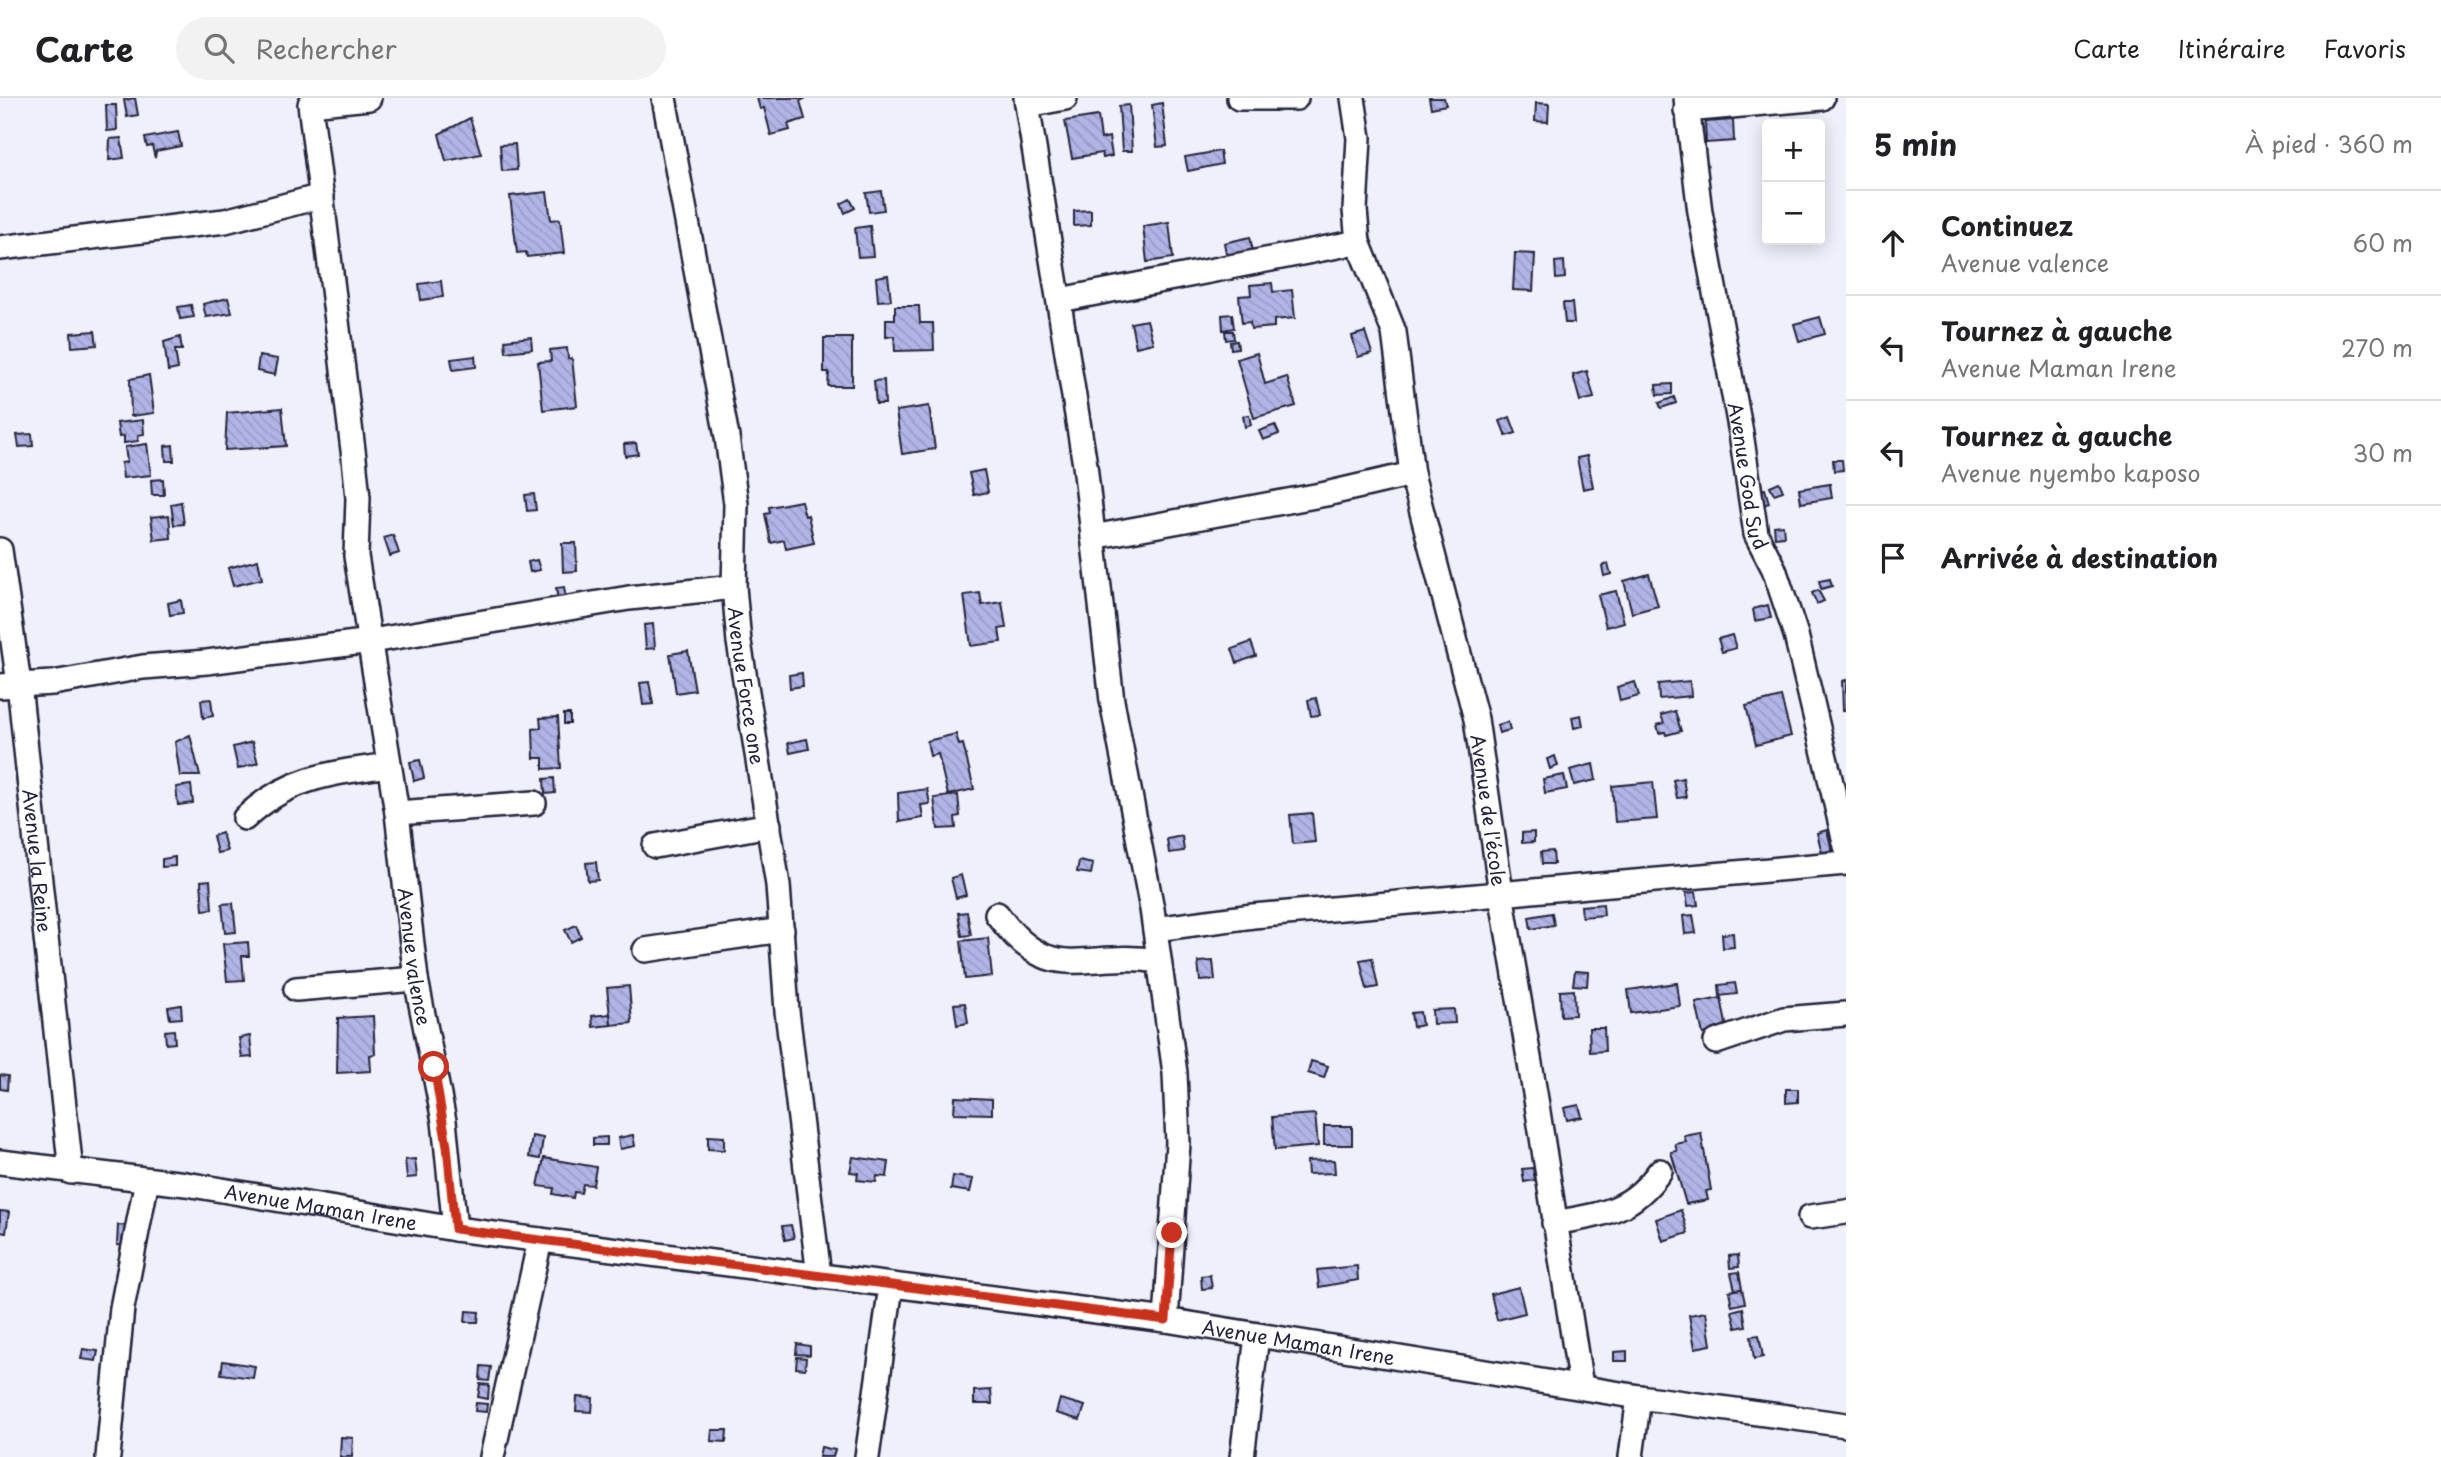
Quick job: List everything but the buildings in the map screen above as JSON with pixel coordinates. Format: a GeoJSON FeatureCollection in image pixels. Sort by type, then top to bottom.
{"type":"FeatureCollection","features":[{"type":"Feature","properties":{"kind":"street","name":"Avenue valence"},"geometry":{"type":"LineString","coordinates":[[369,98],[310,104],[357,485],[356,556],[397,813],[416,979],[444,1121],[455,1229]]}},
{"type":"Feature","properties":{"kind":"street","name":"Avenue Force one"},"geometry":{"type":"LineString","coordinates":[[664,98],[727,437],[736,504],[733,587],[753,738],[769,825],[782,930],[787,1011],[819,1276]]}},
{"type":"Feature","properties":{"kind":"street"},"geometry":{"type":"LineString","coordinates":[[1065,98],[1027,101],[1060,300],[1093,537],[1112,701],[1155,929],[1175,1073],[1178,1143],[1166,1320]]}},
{"type":"Feature","properties":{"kind":"street"},"geometry":{"type":"LineString","coordinates":[[1239,98],[1296,98]]}},
{"type":"Feature","properties":{"kind":"street"},"geometry":{"type":"LineString","coordinates":[[1335,98],[1353,98]]}},
{"type":"Feature","properties":{"kind":"street","name":"Avenue de l'école"},"geometry":{"type":"LineString","coordinates":[[1353,98],[1359,138],[1356,210],[1358,242],[1394,332],[1412,474],[1476,719],[1500,893],[1581,1386]]}},
{"type":"Feature","properties":{"kind":"street"},"geometry":{"type":"LineString","coordinates":[[1686,104],[1822,98]]}},
{"type":"Feature","properties":{"kind":"street","name":"Avenue God Sud"},"geometry":{"type":"LineString","coordinates":[[1686,104],[1700,212],[1741,433],[1756,534],[1774,569],[1796,635],[1846,846]]}},
{"type":"Feature","properties":{"kind":"street"},"geometry":{"type":"LineString","coordinates":[[0,248],[225,221],[322,196]]}},
{"type":"Feature","properties":{"kind":"street"},"geometry":{"type":"LineString","coordinates":[[1060,300],[1358,242]]}},
{"type":"Feature","properties":{"kind":"street"},"geometry":{"type":"LineString","coordinates":[[1093,537],[1326,494],[1412,474]]}},
{"type":"Feature","properties":{"kind":"street","name":"Avenue la Reine"},"geometry":{"type":"LineString","coordinates":[[0,550],[9,685],[71,1172]]}},
{"type":"Feature","properties":{"kind":"street"},"geometry":{"type":"LineString","coordinates":[[9,685],[53,683],[142,667],[207,662],[371,641],[629,598],[733,587]]}},
{"type":"Feature","properties":{"kind":"street"},"geometry":{"type":"LineString","coordinates":[[245,818],[267,798],[298,783],[333,773],[389,765]]}},
{"type":"Feature","properties":{"kind":"street"},"geometry":{"type":"LineString","coordinates":[[397,813],[534,803]]}},
{"type":"Feature","properties":{"kind":"street"},"geometry":{"type":"LineString","coordinates":[[655,846],[769,825]]}},
{"type":"Feature","properties":{"kind":"street"},"geometry":{"type":"LineString","coordinates":[[1155,929],[1253,916],[1846,863]]}},
{"type":"Feature","properties":{"kind":"street"},"geometry":{"type":"LineString","coordinates":[[997,914],[1024,944],[1055,962],[1128,956],[1158,961]]}},
{"type":"Feature","properties":{"kind":"street"},"geometry":{"type":"LineString","coordinates":[[645,950],[782,930]]}},
{"type":"Feature","properties":{"kind":"street"},"geometry":{"type":"LineString","coordinates":[[296,989],[416,979]]}},
{"type":"Feature","properties":{"kind":"street"},"geometry":{"type":"LineString","coordinates":[[1716,1042],[1784,1019],[1846,1014]]}},
{"type":"Feature","properties":{"kind":"street","name":"Avenue Maman Irene"},"geometry":{"type":"LineString","coordinates":[[0,1162],[148,1180],[455,1229],[1166,1320],[1639,1396],[1846,1425]]}},
{"type":"Feature","properties":{"kind":"street"},"geometry":{"type":"LineString","coordinates":[[1554,1223],[1600,1215],[1632,1203],[1646,1192],[1660,1171]]}},
{"type":"Feature","properties":{"kind":"street"},"geometry":{"type":"LineString","coordinates":[[108,1457],[122,1308],[148,1180]]}},
{"type":"Feature","properties":{"kind":"street"},"geometry":{"type":"LineString","coordinates":[[1810,1217],[1846,1212]]}},
{"type":"Feature","properties":{"kind":"street"},"geometry":{"type":"LineString","coordinates":[[492,1457],[540,1240]]}},
{"type":"Feature","properties":{"kind":"street"},"geometry":{"type":"LineString","coordinates":[[867,1457],[891,1286]]}},
{"type":"Feature","properties":{"kind":"street"},"geometry":{"type":"LineString","coordinates":[[1242,1457],[1257,1336]]}},
{"type":"Feature","properties":{"kind":"street"},"geometry":{"type":"LineString","coordinates":[[1631,1457],[1639,1396]]}},
{"type":"Feature","properties":{"kind":"route"},"geometry":{"type":"LineString","coordinates":[[434,1067],[444,1121],[455,1229],[1021,1304],[1166,1320],[1172,1233]]}}]}
